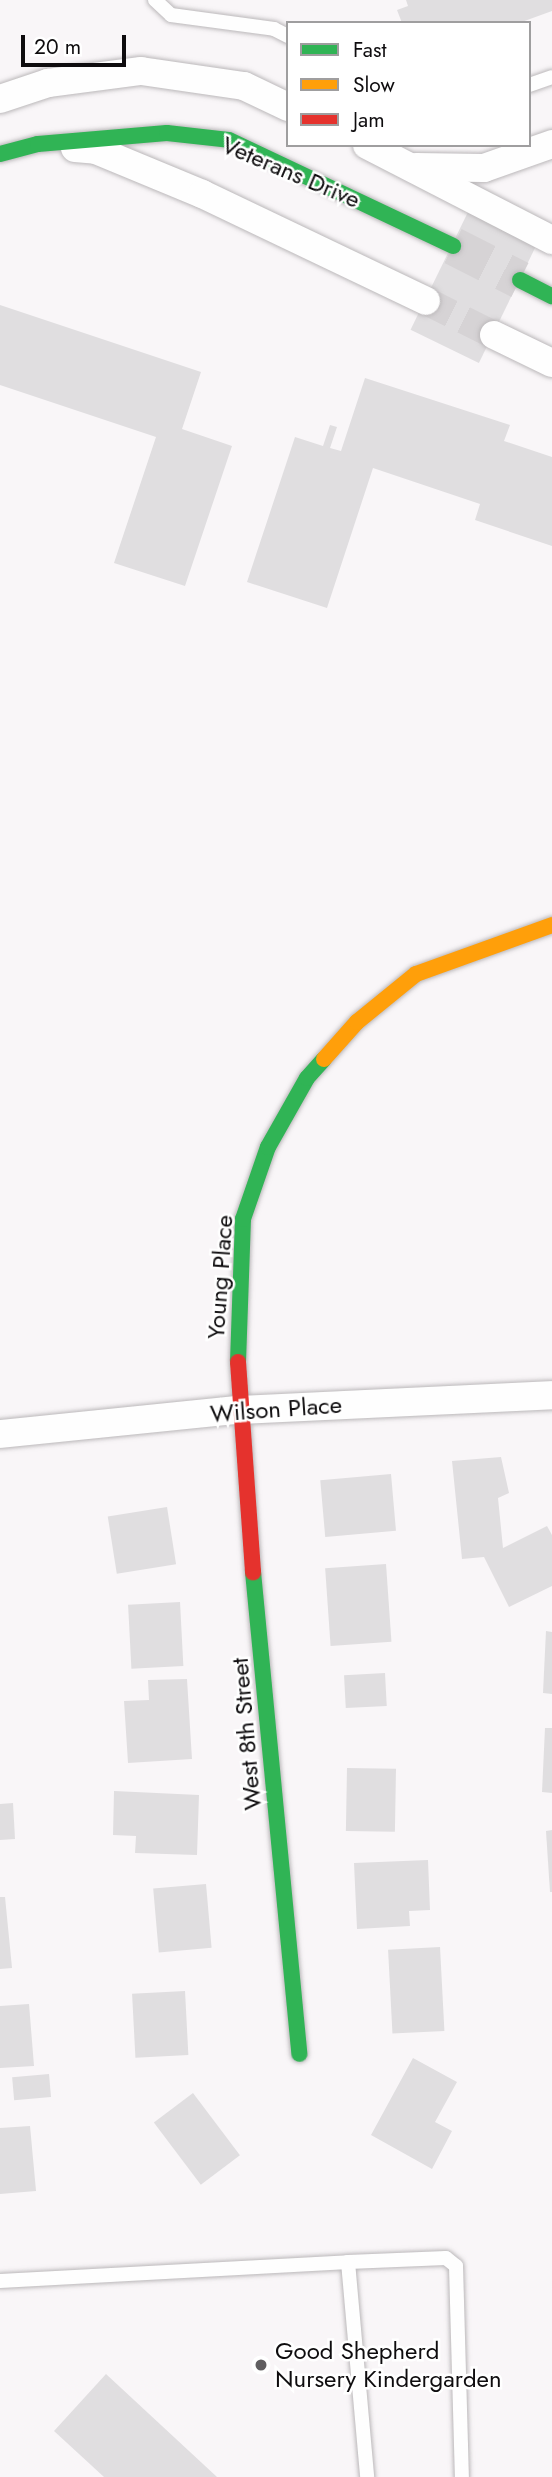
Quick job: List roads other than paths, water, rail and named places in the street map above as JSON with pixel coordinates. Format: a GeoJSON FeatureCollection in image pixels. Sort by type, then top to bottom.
{"type":"FeatureCollection","features":[{"type":"Feature","properties":{"kind":"street"},"geometry":{"type":"LineString","coordinates":[[0,99],[48,83],[141,71],[244,86],[286,106]]}},
{"type":"Feature","properties":{"kind":"street","name":"Veterans Drive"},"geometry":{"type":"LineString","coordinates":[[0,153],[38,144],[167,133],[229,140],[453,246]]}},
{"type":"Feature","properties":{"kind":"street","name":"Veterans Drive"},"geometry":{"type":"LineString","coordinates":[[38,144],[96,150],[202,194],[426,301]]}},
{"type":"Feature","properties":{"kind":"street"},"geometry":{"type":"LineString","coordinates":[[410,166],[484,168],[552,144]]}},
{"type":"Feature","properties":{"kind":"street"},"geometry":{"type":"LineString","coordinates":[[371,147],[552,240]]}},
{"type":"Feature","properties":{"kind":"street"},"geometry":{"type":"LineString","coordinates":[[520,280],[552,296]]}},
{"type":"Feature","properties":{"kind":"street"},"geometry":{"type":"LineString","coordinates":[[494,335],[552,363]]}},
{"type":"Feature","properties":{"kind":"street","name":"Young Place"},"geometry":{"type":"LineString","coordinates":[[238,1410],[237,1294],[243,1219],[268,1147],[307,1078],[356,1022],[416,974],[552,925]]}},
{"type":"Feature","properties":{"kind":"street","name":"Wilson Place"},"geometry":{"type":"LineString","coordinates":[[0,1434],[238,1410],[552,1395]]}},
{"type":"Feature","properties":{"kind":"street","name":"West 8th Street"},"geometry":{"type":"LineString","coordinates":[[238,1410],[299,2054]]}},
{"type":"Feature","properties":{"kind":"lane"},"geometry":{"type":"LineString","coordinates":[[155,0],[171,15],[274,29],[286,35]]}},
{"type":"Feature","properties":{"kind":"lane"},"geometry":{"type":"LineString","coordinates":[[531,84],[552,77]]}},
{"type":"Feature","properties":{"kind":"lane"},"geometry":{"type":"LineString","coordinates":[[0,2281],[446,2258],[456,2266],[462,2477]]}},
{"type":"Feature","properties":{"kind":"lane"},"geometry":{"type":"LineString","coordinates":[[348,2262],[367,2477]]}},
{"type":"Feature","properties":{"kind":"tunnel"},"geometry":{"type":"LineString","coordinates":[[453,246],[520,280]]}},
{"type":"Feature","properties":{"kind":"tunnel"},"geometry":{"type":"LineString","coordinates":[[426,301],[494,335]]}},
{"type":"Feature","properties":{"kind":"place","name":"Good Shepherd Nursery Kindergarden"},"geometry":{"type":"Point","coordinates":[261,2365]}}]}
